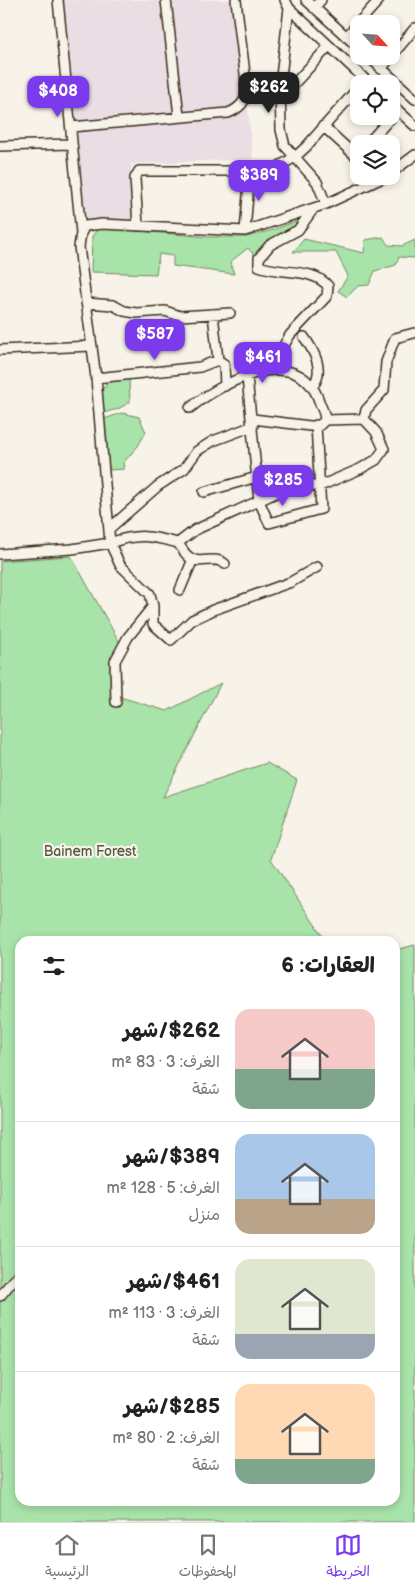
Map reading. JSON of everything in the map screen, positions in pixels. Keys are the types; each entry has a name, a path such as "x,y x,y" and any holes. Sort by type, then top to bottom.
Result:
{"street":[{"path":"58,0 81,233 79,246 96,378 110,543 120,565 150,594 153,606 153,624 171,640 192,620 292,582 317,567"},
{"path":"166,0 179,116"},
{"path":"71,127 228,113 237,108 244,102 247,90 236,0"},
{"path":"306,0 350,40"},
{"path":"314,8 321,0"},
{"path":"346,37 379,0"},
{"path":"287,4 359,75"},
{"path":"287,4 280,85 281,130 285,146 317,182 326,204"},
{"path":"381,69 415,28"},
{"path":"281,98 329,46"},
{"path":"377,65 414,95"},
{"path":"138,226 135,178 139,170 250,170 276,168 295,157 306,147 350,97"},
{"path":"400,112 415,126"},
{"path":"323,126 350,149"},
{"path":"0,146 72,144"},
{"path":"400,167 415,156"},
{"path":"245,231 250,170"},
{"path":"81,233 85,226 102,224 245,231 326,204 365,185"},
{"path":"270,369 290,335 327,296 328,286 322,279 312,275 269,270 259,266 259,258 270,245 298,230 314,208"},
{"path":"86,303 112,305 124,311 136,313 165,311 180,316 230,313"},
{"path":"213,314 218,360"},
{"path":"364,419 366,410 384,390 386,362 395,338 414,333"},
{"path":"304,337 314,351 318,368 318,380 313,386"},
{"path":"0,350 92,346"},
{"path":"96,378 191,368 218,360"},
{"path":"218,360 224,364 225,386"},
{"path":"190,408 208,394 270,369 291,371 299,374 313,386 325,415 325,420"},
{"path":"248,377 259,501 269,523 321,509 316,425"},
{"path":"110,528 158,486 184,469 197,450 253,423 316,425 325,420 364,419 376,432 384,449 376,460 360,469 320,486 291,486 195,530 178,543"},
{"path":"204,492 257,477"},
{"path":"0,554 72,549 110,543 128,536 144,535 178,543 188,558 197,562 216,560 222,561 225,564"},
{"path":"180,590 192,560"},
{"path":"116,702 115,661 128,637 153,606"},
{"path":"0,1296 15,1278"}],"shaded area":[{"path":"62,0 237,0 253,159 131,164 135,219 83,223"}],"green space":[{"path":"302,219 271,240 257,255 254,255 248,248 230,262 234,274 173,266 173,256 159,254 156,274 91,272 92,236 97,230 105,228 208,237 246,237 276,229"},
{"path":"383,237 388,245 402,246 415,240 415,258 399,257 396,265 375,271 369,285 358,286 347,297 338,291 348,276 336,252 293,252 304,239 364,253 365,240"},
{"path":"129,379 130,402 118,409 103,413 100,388 106,387 106,382"},
{"path":"122,413 139,417 146,432 138,446 123,463 124,469 109,470 104,419"},
{"name":"Bainem Forest","path":"71,556 120,643 120,697 167,711 221,683 163,797 267,763 297,780 271,859 323,936 15,936 15,1506 400,1506 400,949 415,945 415,1522 0,1522 0,561"}]}
